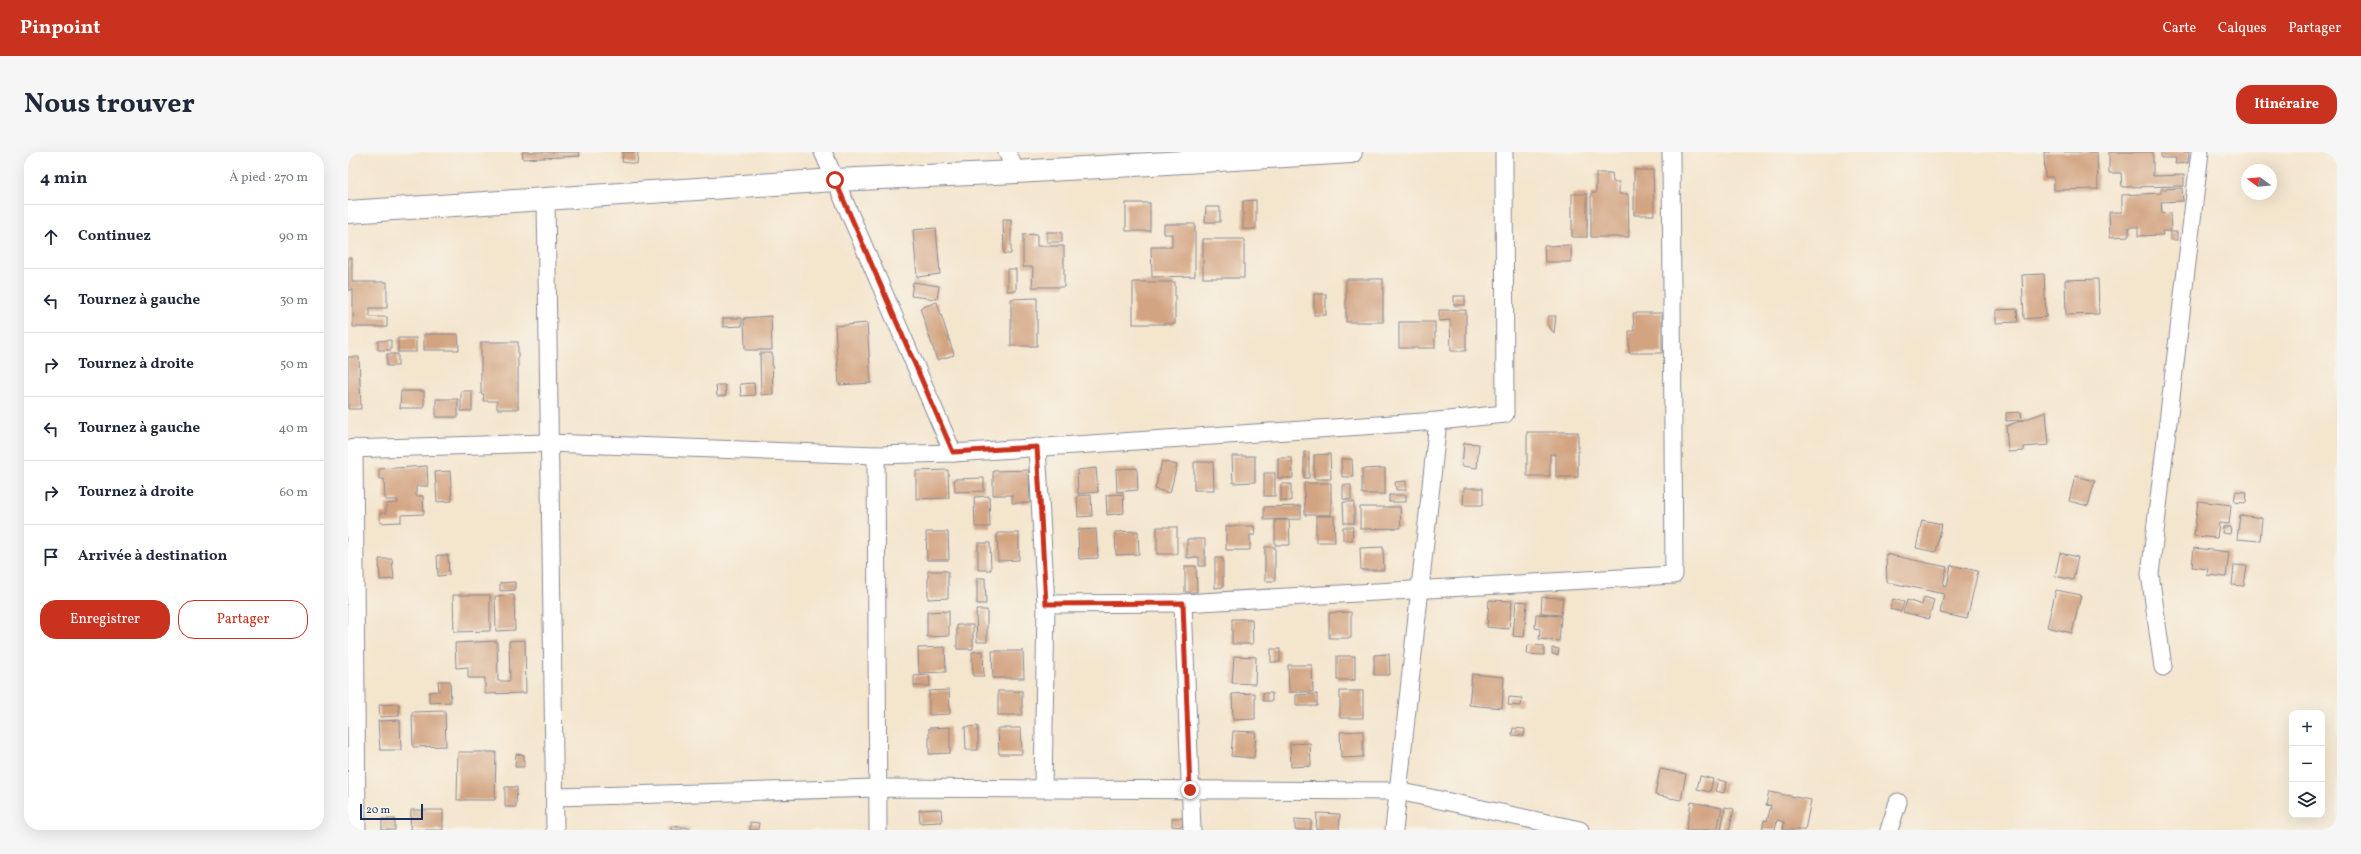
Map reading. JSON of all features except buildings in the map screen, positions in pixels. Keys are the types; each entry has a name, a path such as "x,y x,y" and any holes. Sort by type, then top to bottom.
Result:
{"street":[{"path":"823,152 953,452"},
{"path":"1007,152 1016,172"},
{"path":"348,212 835,180 1016,172 1155,158 1351,152"},
{"path":"357,830 351,448 548,443 876,455 1037,447 1438,421 1505,414 1504,152"},
{"path":"1046,604 1183,603 1674,575 1671,152"},
{"path":"2163,667 2150,574 2200,152"},
{"path":"546,200 548,443 555,830"},
{"path":"1394,830 1438,421"},
{"path":"1037,447 1046,604 1043,789"},
{"path":"876,455 878,830"},
{"path":"1183,603 1192,830"},
{"path":"555,797 878,788 1398,791 1580,830"},
{"path":"1889,830 1898,802"}],"route":[{"path":"835,180 953,452 1037,447 1046,604 1183,603 1190,790"}]}
